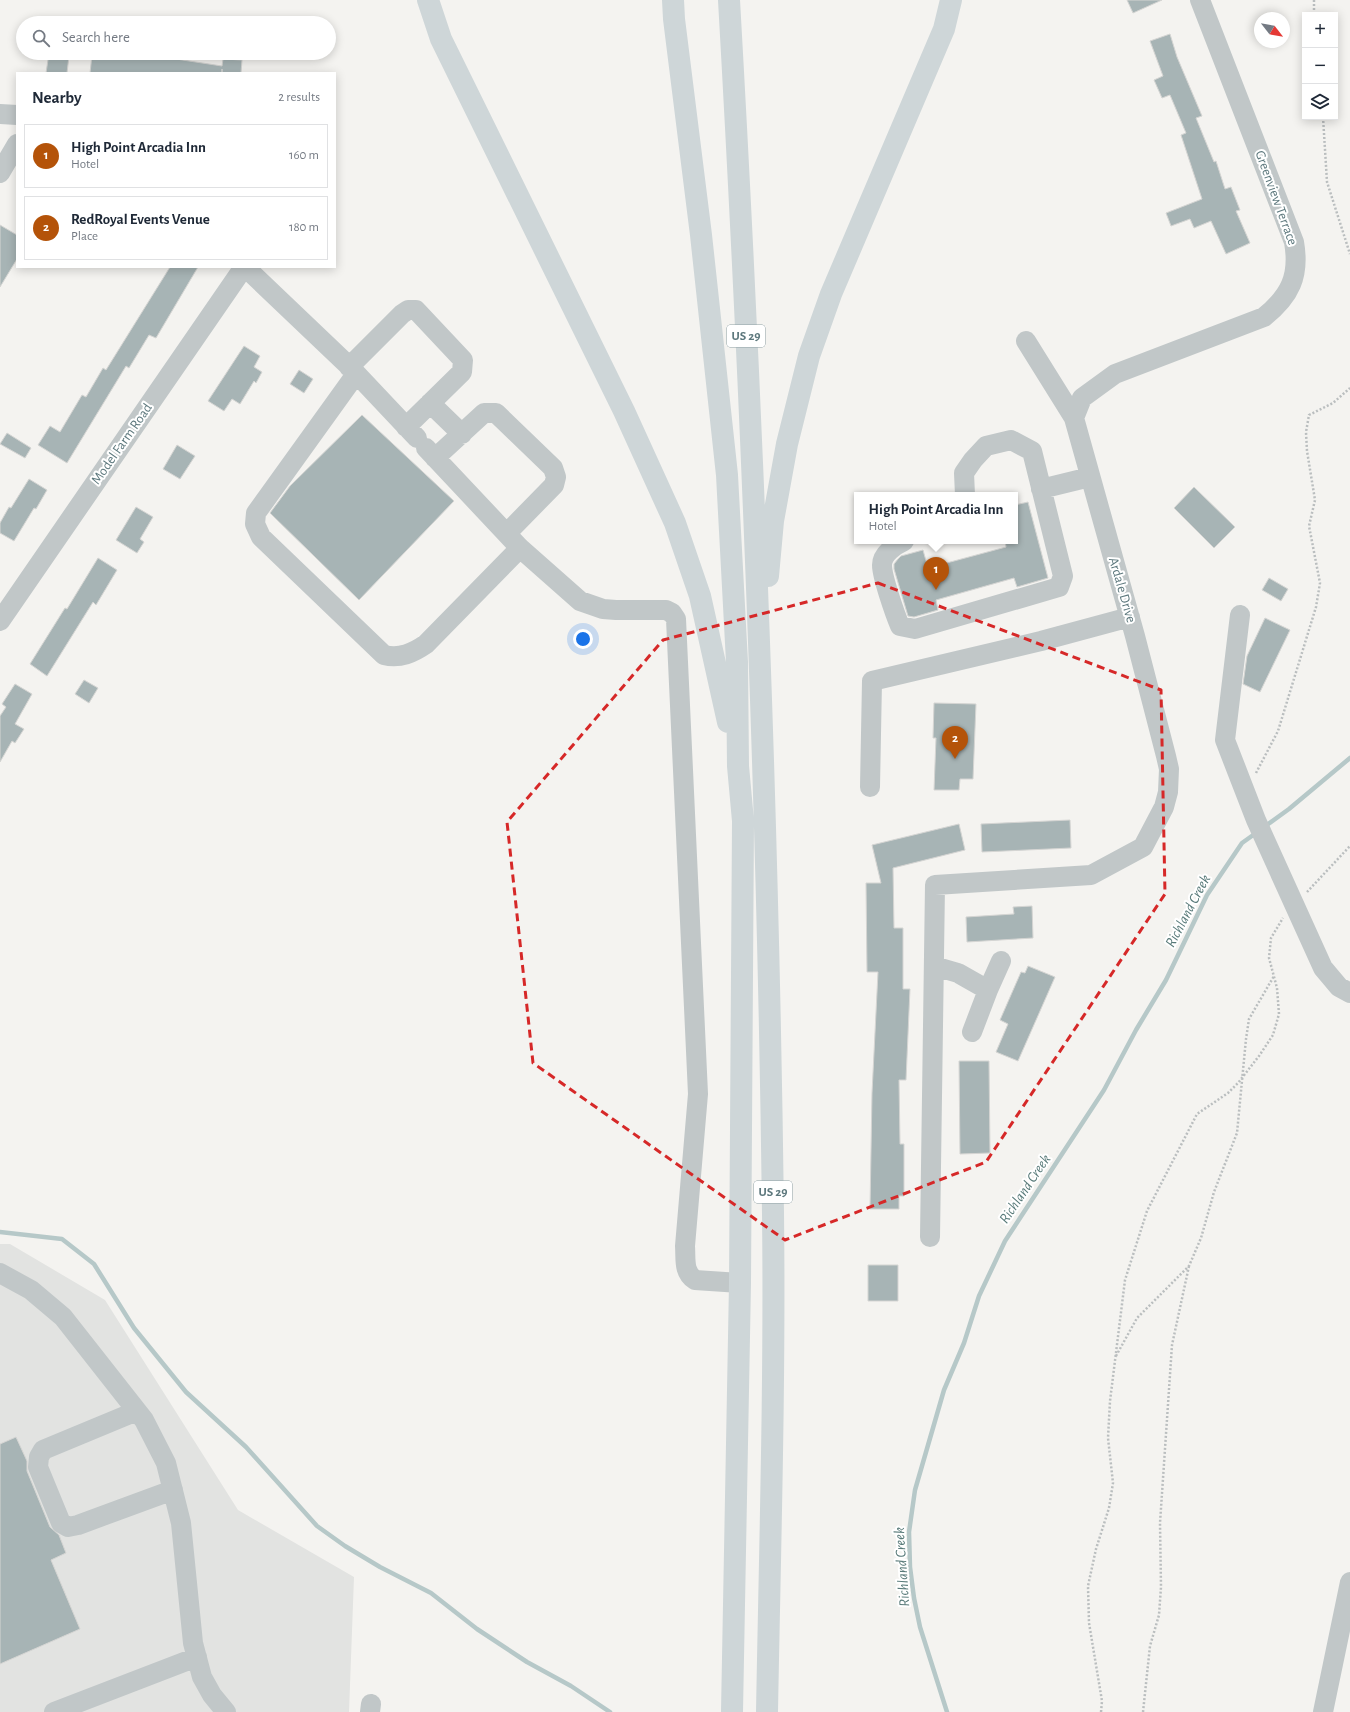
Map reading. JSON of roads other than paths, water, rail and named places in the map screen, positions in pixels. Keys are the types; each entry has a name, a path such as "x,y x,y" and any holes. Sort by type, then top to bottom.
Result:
{"highway":[{"path":"428,0 441,39 624,411 675,523 700,596 738,766"},
{"name":"US 29","path":"673,0 701,235 727,475 737,662 738,766 743,828 740,1283 732,1712"},
{"name":"US 29","path":"729,0 741,213 760,672 773,1214 773,1410 768,1712"},
{"path":"760,672 769,625 768,570 773,521 787,444 809,356 830,294 944,29 951,0"}],"street":[{"name":"Greenview Terrace","path":"1074,418 1082,398 1115,374 1264,317 1278,306 1288,293 1294,277 1296,258 1294,242 1200,0"},
{"path":"0,114 16,115"},
{"path":"0,173 16,146"},
{"name":"Model Farm Road","path":"0,621 243,268"},
{"path":"245,268 353,370 520,548 580,601 609,609 666,610 672,613 676,619 698,1094 685,1246 686,1268 690,1277 695,1280 740,1283"},
{"path":"421,443 430,403 462,372 464,364 463,360 416,310 408,310 402,314 353,370 256,514 255,524 261,537 384,655 390,656 407,654 426,644 520,548"},
{"name":"Ardale Drive","path":"934,966 935,885 1091,875 1143,846 1164,808 1168,792 1169,770 1130,617 1074,418 1026,341"},
{"path":"430,403 462,434"},
{"path":"421,443 462,434 484,413 496,413 555,471 554,485 507,533"},
{"path":"899,544 887,552 882,565 900,626 915,629 1059,587 1064,576 1032,451 1011,440 986,446 973,460 964,474 965,492"},
{"path":"1041,489 1090,477"},
{"path":"1240,615 1225,740 1256,820 1323,968 1340,987 1350,993"},
{"path":"870,787 872,681 1041,642 1130,617"},
{"path":"972,1032 1001,961"},
{"path":"930,1237 934,966 958,973 988,990"},
{"path":"0,1273 31,1290 63,1317 144,1420 166,1463 181,1523 193,1643 202,1676 212,1694 226,1712"},
{"path":"137,1411 43,1450 39,1457 38,1467 61,1523 68,1527 78,1525 172,1490"},
{"path":"1323,1712 1350,1582"},
{"path":"54,1712 197,1656"}],"waterway":[{"name":"Richland Creek","path":"1264,827 1289,809 1350,758"},
{"name":"Richland Creek","path":"947,1712 920,1627 910,1567 909,1532 915,1490 944,1390 964,1343 979,1296 1005,1241 1104,1090 1136,1030 1166,980 1207,895 1242,843 1256,833"},
{"path":"0,1232 62,1239 94,1264 134,1328 186,1392 246,1447 317,1526 345,1546 380,1567 431,1593 477,1629 527,1662 571,1686 610,1712"}],"place":[{"name":"High Point Arcadia Inn","path":"936,590"},
{"name":"RedRoyal Events Venue","path":"955,759"}]}
